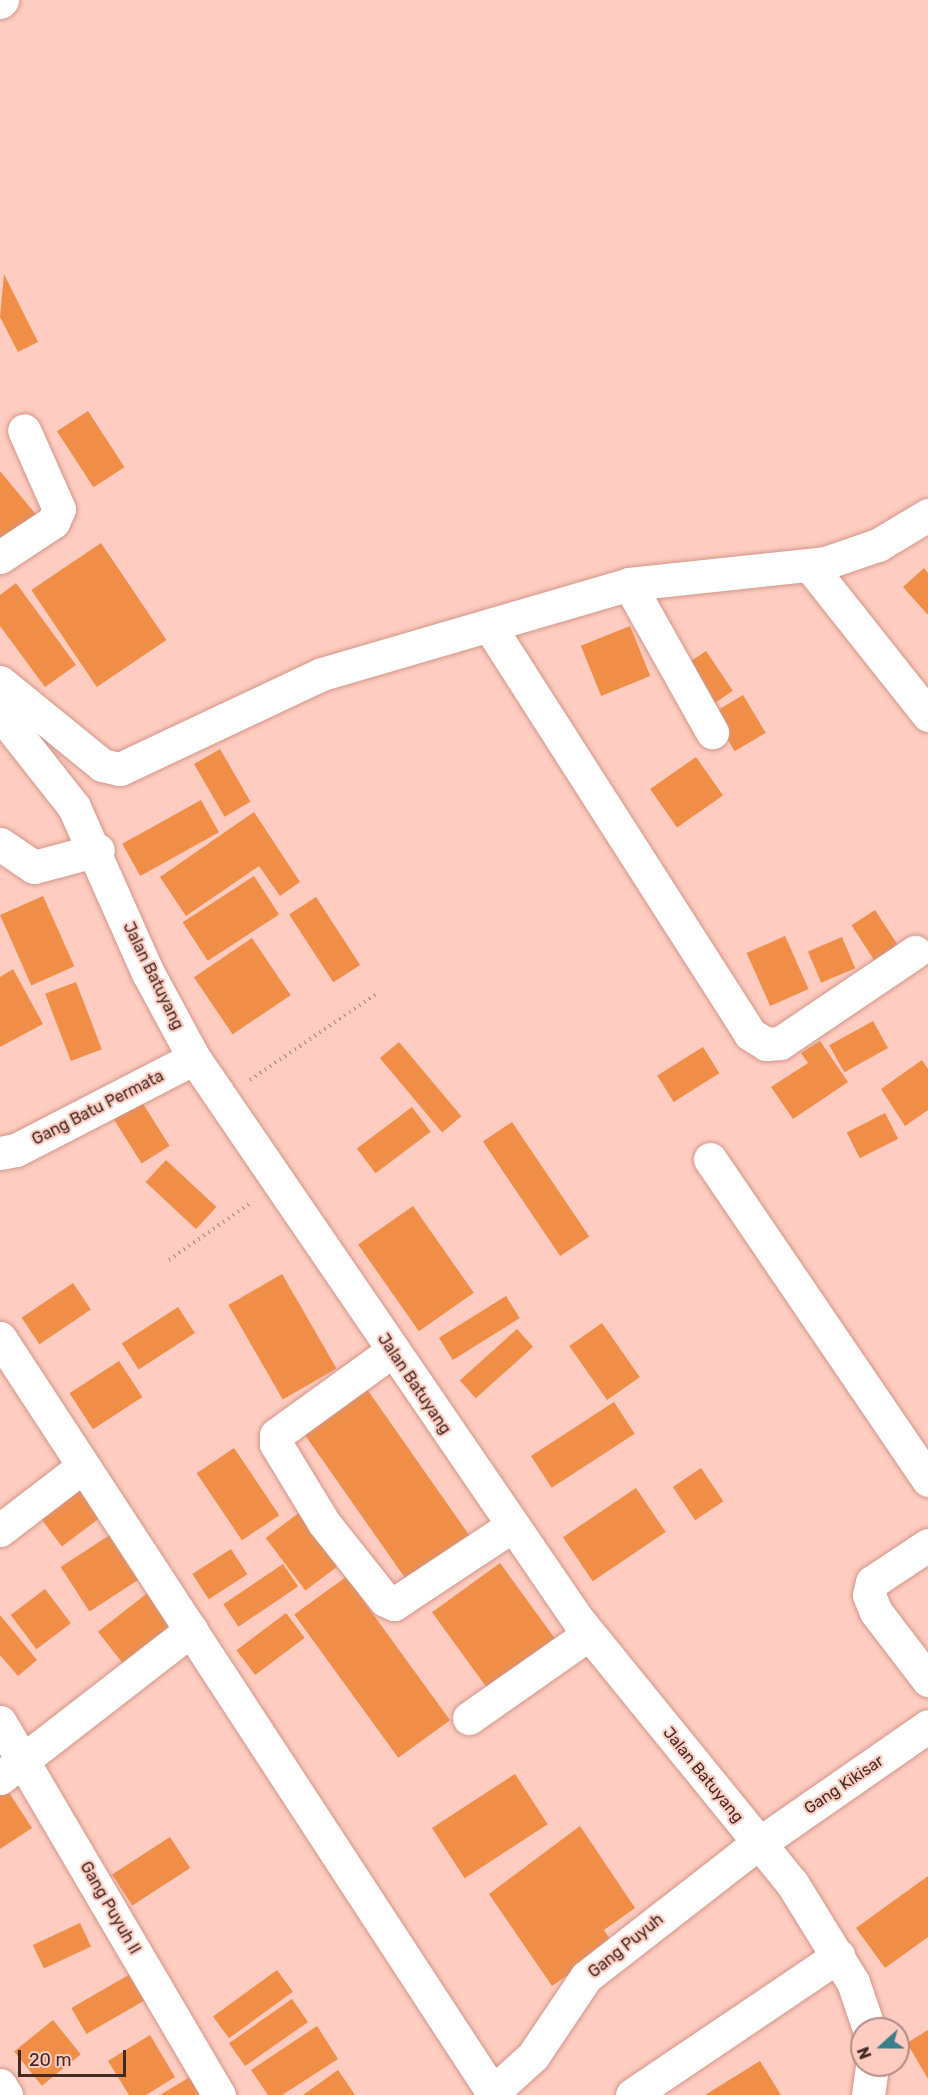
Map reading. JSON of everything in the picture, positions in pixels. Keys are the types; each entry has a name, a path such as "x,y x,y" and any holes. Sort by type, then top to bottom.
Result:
{"street":[{"path":"0,557 53,522 59,508 24,430"},
{"path":"0,682 102,765 120,769 322,674 490,627 629,584 810,566 878,545 928,515"},
{"path":"810,566 928,715"},
{"path":"629,584 712,732"},
{"path":"490,627 750,1034 766,1044 780,1043 915,952"},
{"name":"Jalan Batuyang","path":"0,714 51,773 98,850 148,973 194,1058 392,1352 589,1634 759,1844 838,1956 864,2017"},
{"path":"0,844 34,867 98,850"},
{"name":"Gang Batu Permata","path":"0,1153 16,1150 194,1058"},
{"path":"710,1159 928,1479"},
{"path":"0,1338 491,2094"},
{"path":"392,1352 276,1435 276,1444 324,1523 385,1600 394,1604 512,1526"},
{"path":"0,1530 82,1467"},
{"path":"928,1545 872,1582 869,1595 876,1612 928,1680"},
{"path":"12,1770 191,1630"},
{"path":"469,1718 589,1634"},
{"name":"Gang Puyuh II","path":"0,1722 12,1770 219,2095"},
{"name":"Gang Kikisar","path":"759,1844 928,1726"},
{"name":"Gang Puyuh","path":"491,2094 533,2056 586,1977 759,1844"},
{"path":"632,2095 838,1956"},
{"path":"868,2095 870,2077"},
{"path":"0,2085 6,2095"}],"path":[{"path":"223,1099 376,994"},
{"path":"169,1260 279,1182"}],"building":[{"path":"4,274 38,342 18,352 0,317"},
{"path":"88,411 124,467 93,487 57,431"},
{"path":"0,471 38,517 0,548"},
{"path":"101,543 166,640 97,687 31,590"},
{"path":"924,568 928,573 928,615 903,587"},
{"path":"16,583 76,665 45,687 0,626 0,595"},
{"path":"630,626 650,676 601,696 581,646"},
{"path":"706,651 733,691 710,706 684,666"},
{"path":"743,695 766,733 735,751 712,714"},
{"path":"220,749 250,802 225,817 194,764"},
{"path":"696,757 723,796 677,828 650,789"},
{"path":"201,800 219,832 140,876 122,844"},
{"path":"254,812 300,882 280,896 259,866 186,916 160,877"},
{"path":"254,876 279,915 208,961 183,922"},
{"path":"43,896 74,966 31,985 0,915"},
{"path":"316,897 360,965 333,982 289,914"},
{"path":"875,910 898,946 875,961 852,925"},
{"path":"785,936 809,989 770,1006 747,953"},
{"path":"842,937 855,968 821,983 808,951"},
{"path":"252,938 291,995 233,1034 194,977"},
{"path":"13,969 43,1024 0,1047 0,977"},
{"path":"76,982 102,1049 71,1061 45,994"},
{"path":"873,1021 888,1048 844,1072 829,1045"},
{"path":"820,1041 848,1082 793,1119 771,1087 808,1063 801,1053"},
{"path":"399,1042 461,1116 442,1132 380,1058"},
{"path":"703,1047 719,1073 674,1102 657,1076"},
{"path":"922,1060 928,1069 928,1110 905,1126 881,1089"},
{"path":"142,1102 170,1146 142,1164 114,1119"},
{"path":"412,1107 431,1132 376,1173 357,1149"},
{"path":"885,1113 898,1139 860,1158 847,1133"},
{"path":"512,1122 589,1236 560,1256 483,1142"},
{"path":"166,1160 216,1207 196,1229 146,1182"},
{"path":"413,1206 474,1293 419,1331 358,1244"},
{"path":"282,1274 336,1368 283,1399 228,1305"},
{"path":"73,1283 91,1310 39,1344 22,1318"},
{"path":"506,1296 520,1318 453,1360 439,1338"},
{"path":"178,1307 195,1333 139,1369 122,1343"},
{"path":"602,1323 640,1377 607,1400 569,1346"},
{"path":"517,1329 533,1347 476,1398 460,1381"},
{"path":"119,1361 142,1397 93,1429 70,1393"},
{"path":"364,1385 474,1542 411,1586 301,1429"},
{"path":"614,1402 635,1434 552,1488 531,1456"},
{"path":"234,1448 279,1515 242,1540 197,1473"},
{"path":"701,1468 723,1501 695,1520 673,1487"},
{"path":"77,1485 101,1517 62,1546 38,1514"},
{"path":"636,1488 666,1532 593,1581 563,1537"},
{"path":"304,1509 344,1562 305,1591 266,1538"},
{"path":"116,1531 145,1575 90,1611 61,1567"},
{"path":"231,1549 247,1574 209,1599 192,1574"},
{"path":"500,1563 555,1638 487,1688 432,1612"},
{"path":"283,1564 298,1586 238,1627 223,1604"},
{"path":"346,1577 450,1720 398,1758 294,1615"},
{"path":"45,1589 71,1623 37,1649 11,1615"},
{"path":"150,1591 176,1625 124,1666 98,1632"},
{"path":"286,1613 305,1638 255,1675 236,1650"},
{"path":"0,1615 37,1660 18,1676 0,1655"},
{"path":"515,1774 548,1824 465,1878 432,1828"},
{"path":"4,1785 32,1828 0,1849 0,1788"},
{"path":"580,1826 635,1908 604,1930 613,1944 552,1986 489,1894"},
{"path":"170,1837 190,1868 132,1906 112,1875"},
{"path":"928,1876 928,1937 885,1968 856,1928"},
{"path":"80,1923 91,1947 44,1969 33,1945"},
{"path":"277,1970 293,1992 229,2038 213,2016"},
{"path":"132,1973 147,1999 86,2034 71,2008"},
{"path":"292,1999 308,2022 245,2066 229,2043"},
{"path":"53,2020 81,2054 42,2086 14,2051"},
{"path":"317,2026 338,2059 282,2095 268,2095 251,2070"},
{"path":"928,2030 928,2079 910,2048 910,2041"},
{"path":"150,2035 175,2077 146,2095 129,2095 108,2061"},
{"path":"760,2061 781,2095 705,2095"},
{"path":"338,2070 355,2095 303,2095"},
{"path":"190,2077 201,2095 160,2095"}]}
